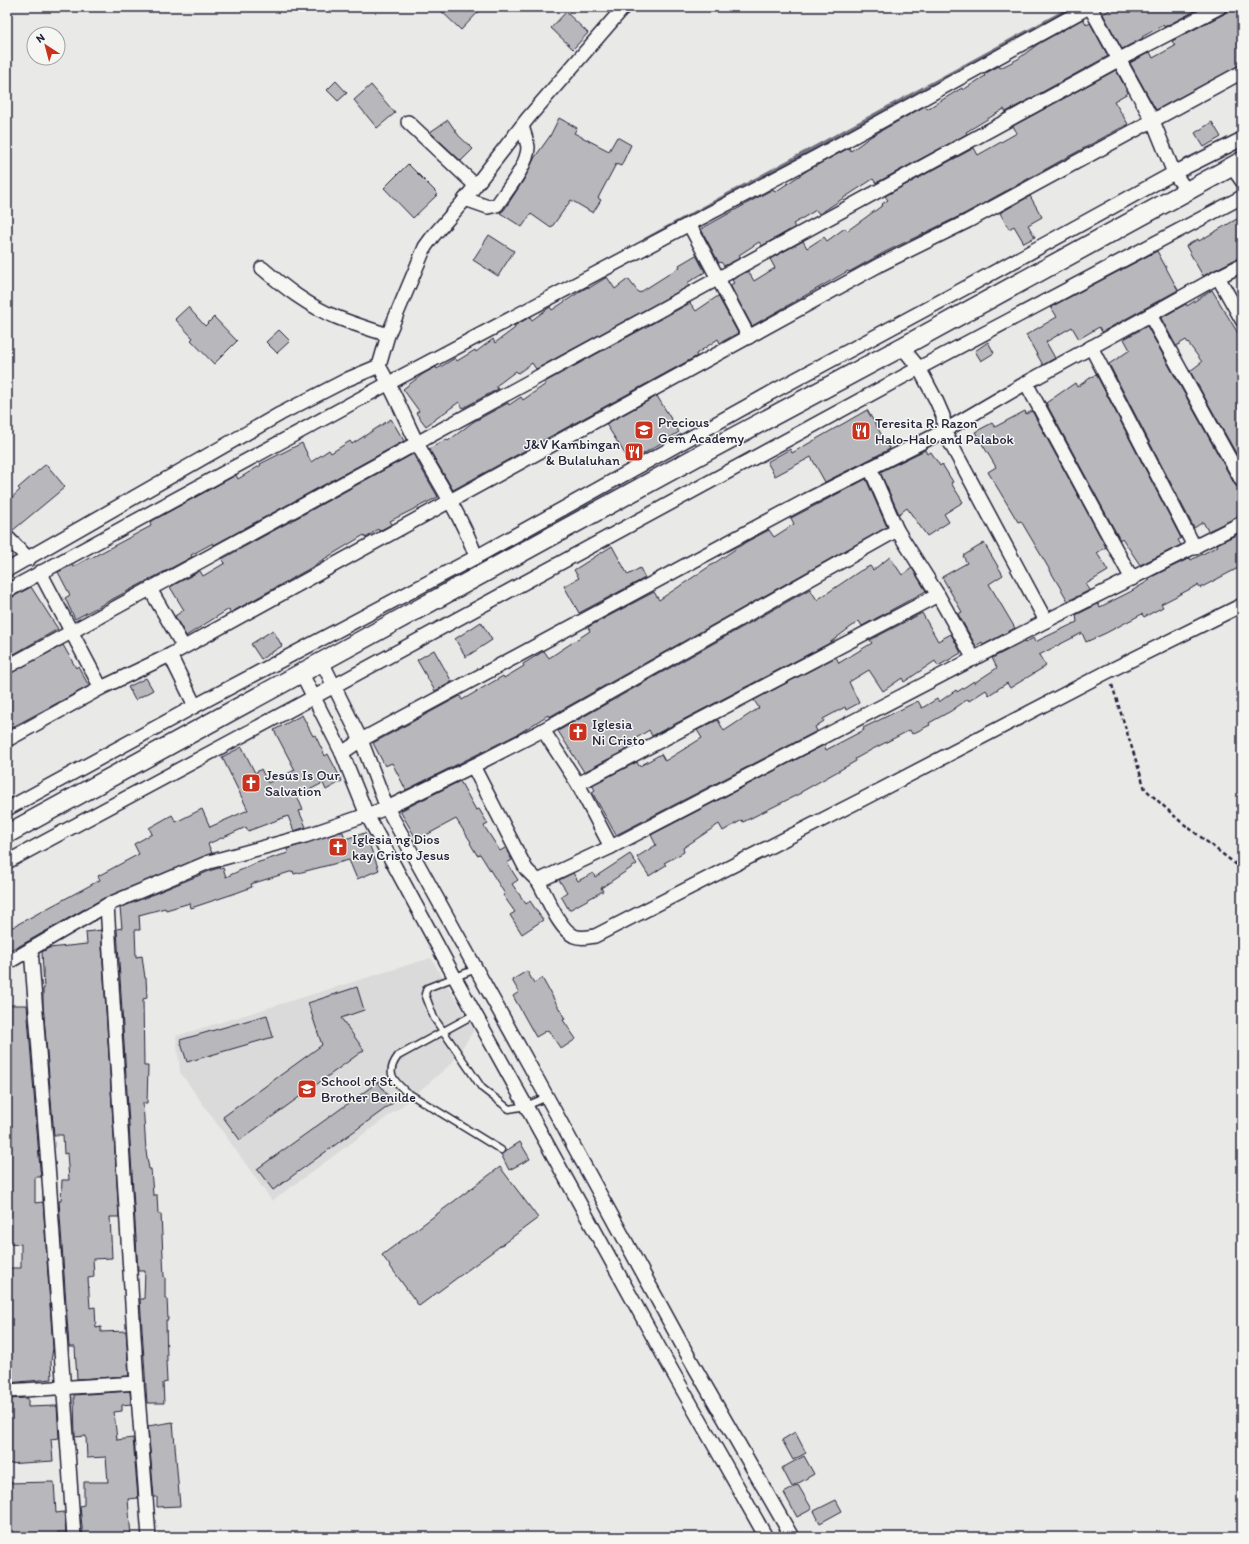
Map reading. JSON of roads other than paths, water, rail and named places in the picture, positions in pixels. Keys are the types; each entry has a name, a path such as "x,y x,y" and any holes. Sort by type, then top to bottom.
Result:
{"street":[{"path":"476,557 469,535 417,443 380,366 388,335 425,247 476,186 522,126 624,7"},
{"path":"7,591 389,383 818,156 1089,7 1153,121 1174,173 1187,191"},
{"path":"7,668 1118,60 1220,7"},
{"path":"7,740 101,688 170,654 881,264 968,221 1242,72"},
{"path":"408,122 476,186"},
{"path":"465,199 488,207 497,204 516,177 527,155 528,147 522,126"},
{"path":"7,809 195,706 476,557 776,390 1174,173 1242,139"},
{"path":"7,834 301,672 322,662 705,452 902,347 1237,164 1242,182"},
{"path":"7,862 314,697 918,368 1242,196"},
{"path":"689,224 749,337"},
{"path":"342,753 361,740 807,500 944,431 1026,383 1218,276 1242,265"},
{"path":"262,268 282,285 307,302 335,317 388,335"},
{"path":"1218,276 1242,320"},
{"path":"1150,315 1242,481"},
{"path":"902,347 918,368 943,416 944,431 1046,621"},
{"path":"1091,347 1195,548"},
{"path":"7,570 29,559 280,414 348,380 380,366"},
{"path":"1026,383 1132,579"},
{"path":"870,468 897,530 938,595 974,660"},
{"path":"538,881 611,847 974,660 1046,621 1195,548 1242,523"},
{"path":"7,963 107,905 209,862 305,836 387,808 543,730 897,530"},
{"path":"7,536 29,559"},
{"path":"40,572 101,688"},
{"path":"150,589 183,646"},
{"path":"578,784 938,595"},
{"path":"473,766 526,869 538,881 558,918 575,937 584,938 595,936 1107,672 1242,605"},
{"path":"170,654 195,706"},
{"path":"322,662 361,740 387,808 686,1352 792,1537"},
{"path":"301,672 342,753 367,815 474,1014 766,1537"},
{"path":"543,730 578,784 611,847"},
{"path":"107,905 137,1383 149,1537"},
{"path":"31,949 74,1537"},
{"path":"667,1362 686,1352"},
{"path":"7,1391 137,1383"}],"lane":[{"path":"476,969 454,976 427,988 425,994 434,1018 482,1088 509,1109 526,1106 547,1097"},
{"path":"474,1014 398,1056 391,1064 391,1072 396,1083 405,1091 501,1150"}],"waterway":[{"path":"646,240 1074,7"}],"place":[{"name":"Precious Gem Academy","path":"644,430"},
{"name":"Teresita R. Razon Halo-Halo and Palabok","path":"861,431"},
{"name":"J&V Kambingan & Bulaluhan","path":"634,452"},
{"name":"Iglesia Ni Cristo","path":"578,732"},
{"name":"Jesus Is Our Salvation","path":"251,783"},
{"name":"Iglesia ng Dios kay Cristo Jesus","path":"338,847"},
{"name":"School of St. Brother Benilde","path":"307,1089"}]}
